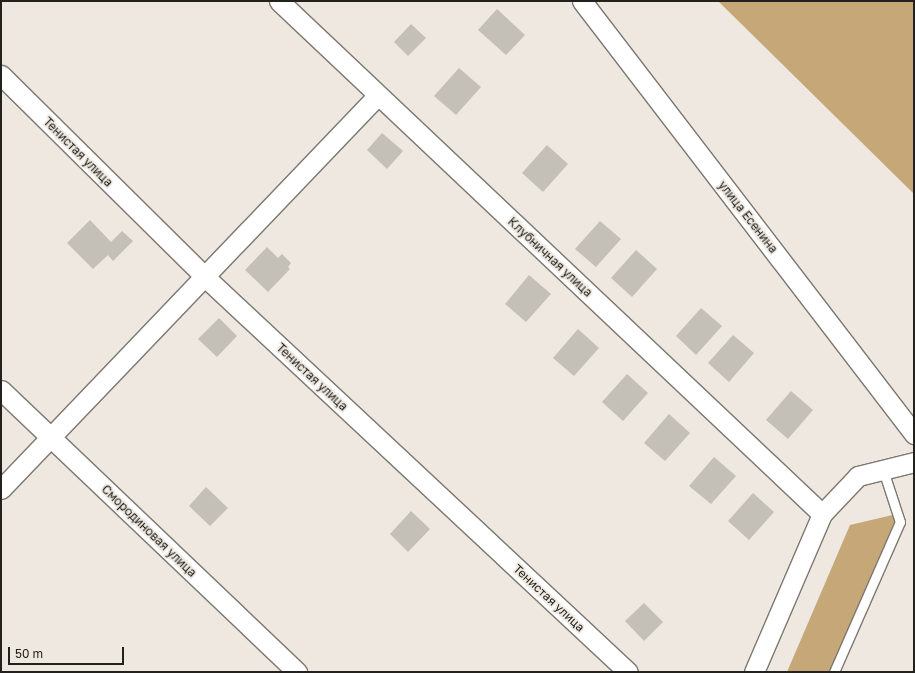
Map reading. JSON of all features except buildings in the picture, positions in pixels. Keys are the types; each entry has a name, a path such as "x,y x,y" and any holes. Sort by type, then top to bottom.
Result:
{"street":[{"name":"улица Есенина","path":"582,1 914,434"},
{"name":"Клубничная улица","path":"283,3 378,95 822,514"},
{"name":"Тенистая улица","path":"1,75 204,276 628,672"},
{"path":"1,489 52,438 204,276 378,95"},
{"name":"Смородиновая улица","path":"1,390 296,672"},
{"path":"754,672 822,514 858,476 914,462"}],"lane":[{"path":"834,672 900,522 883,470"}],"shaded area":[{"path":"718,1 914,1 914,194"},
{"path":"901,513 832,672 787,672 850,525"}]}
